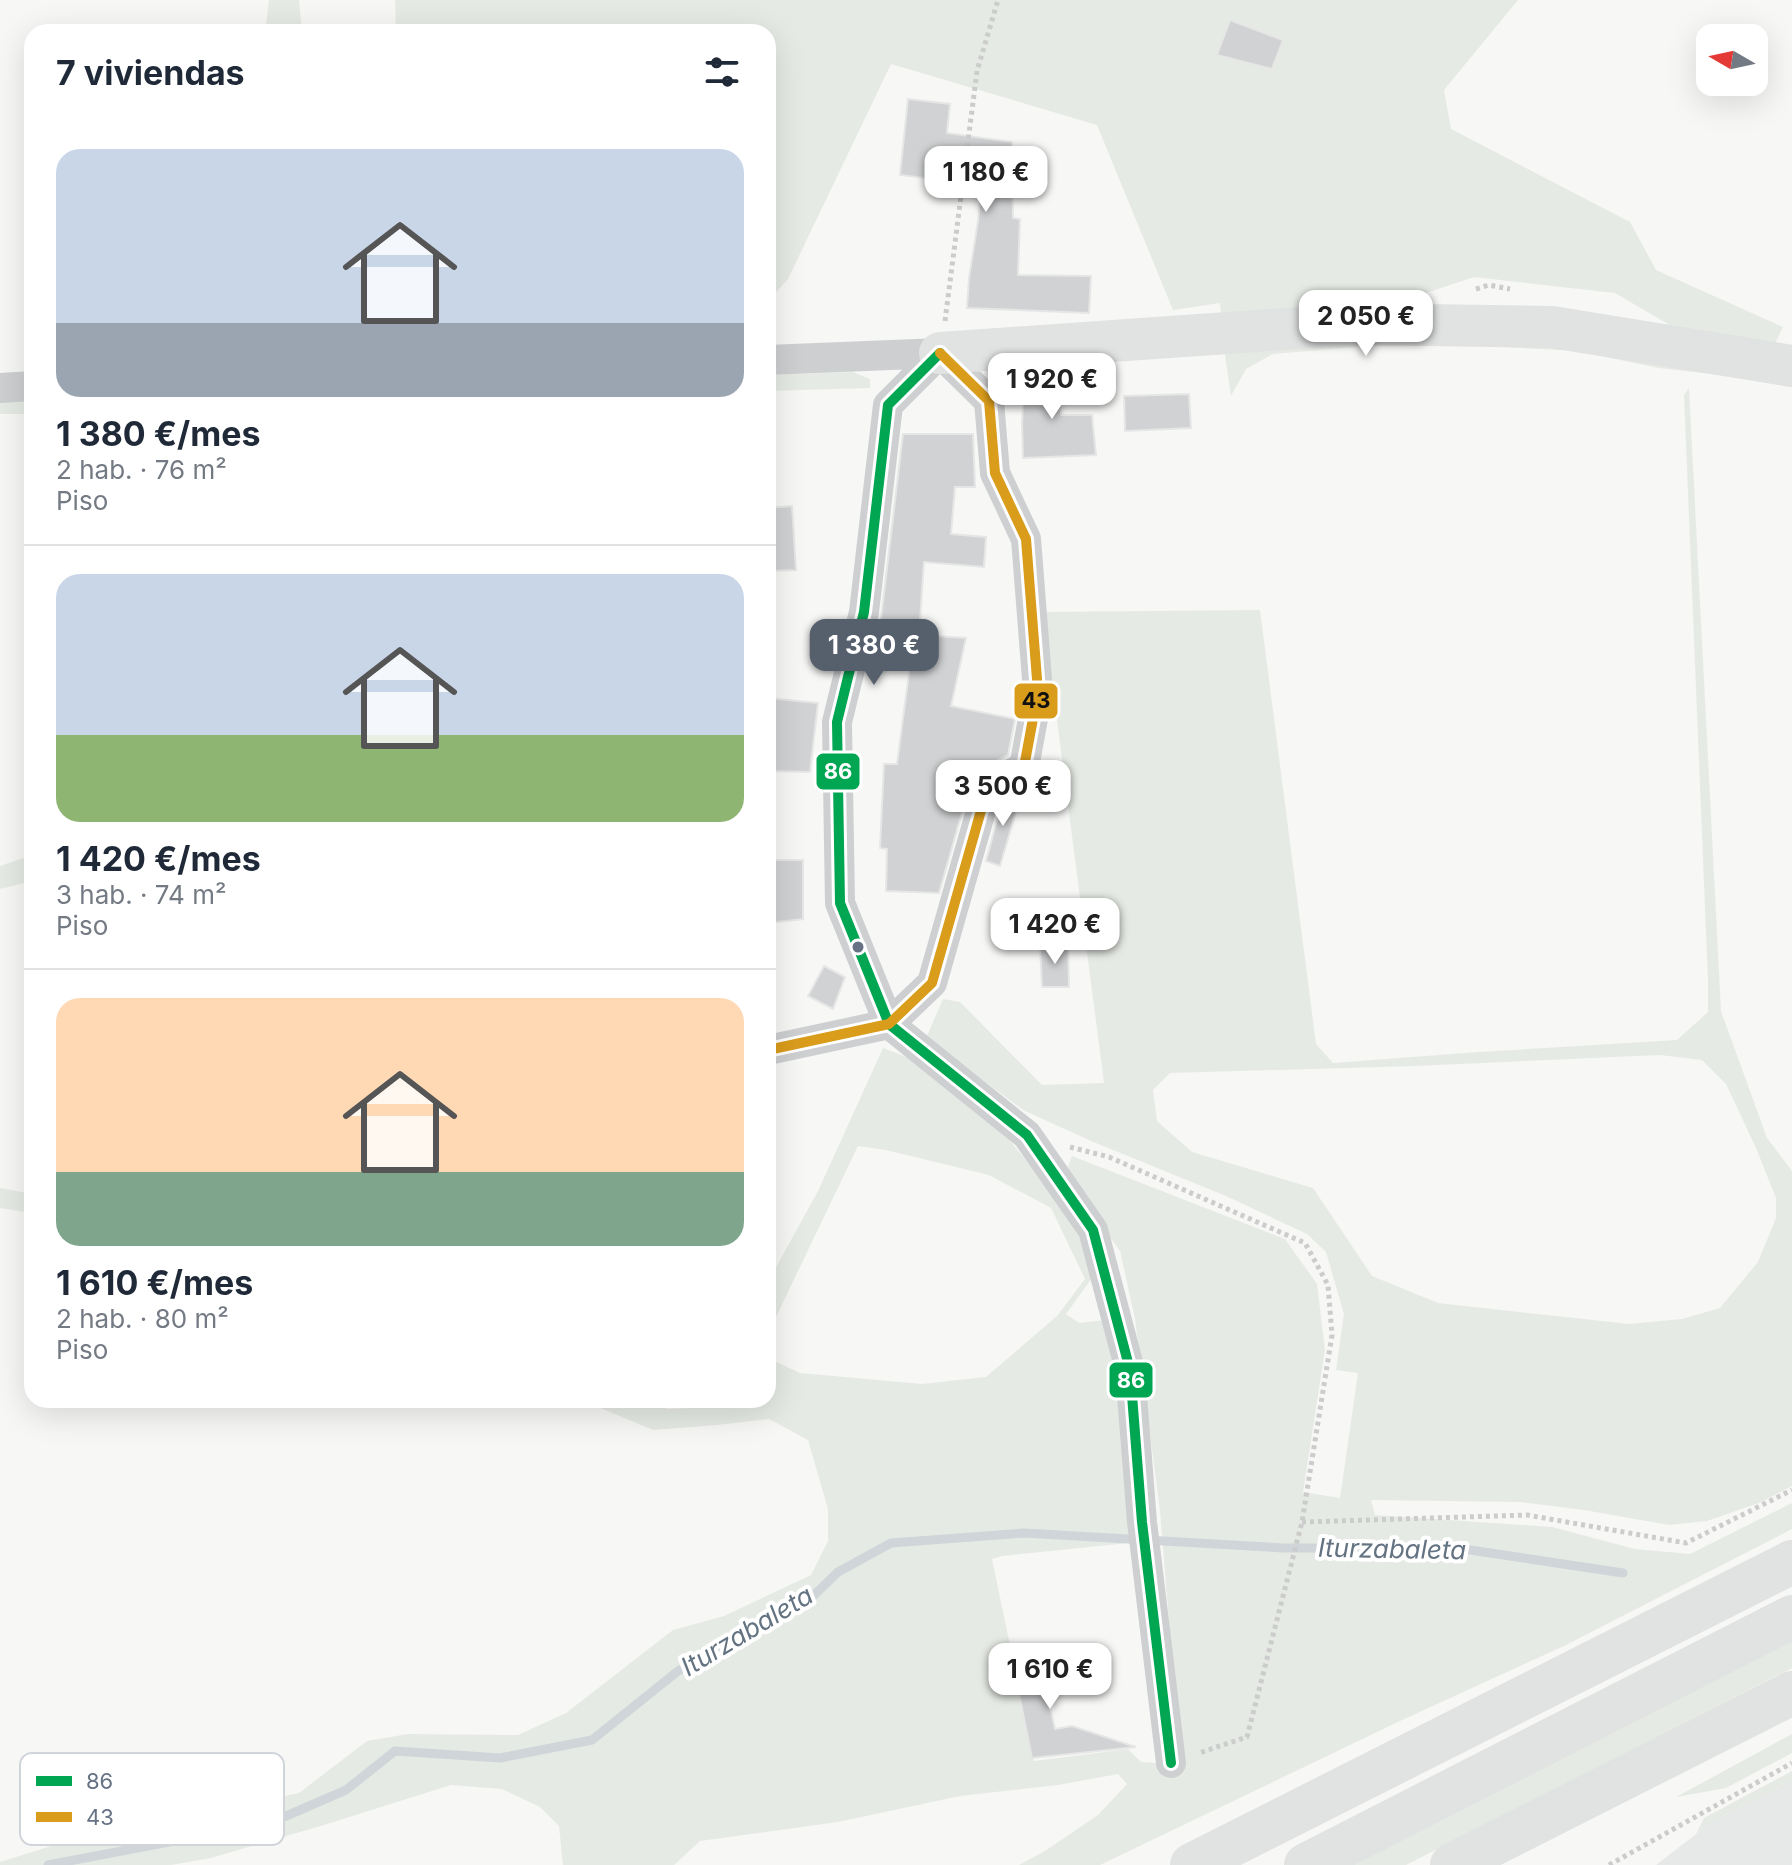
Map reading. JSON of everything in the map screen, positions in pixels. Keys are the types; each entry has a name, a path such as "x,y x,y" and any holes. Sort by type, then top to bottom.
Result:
{"highway":[{"path":"1192,1865 1792,1562"},
{"path":"1306,1865 1792,1617"},
{"path":"1452,1865 1792,1693"}],"street":[{"path":"776,360 940,353 1357,324 1552,327 1792,366"},
{"path":"776,1048 889,1024 932,983 988,786 1024,767 1038,692 1026,539 995,473 989,401 940,353"},
{"path":"940,353 888,405 864,612 837,722 840,903 889,1024 1027,1135 1093,1230 1130,1370 1142,1522 1171,1763"},
{"path":"0,388 24,386"}],"path":[{"path":"940,353 977,71 998,0"},
{"path":"1027,1135 1109,1157 1305,1243 1328,1285 1332,1335 1302,1522 1247,1737 1171,1763"},
{"path":"1302,1522 1527,1515 1686,1543 1792,1490"},
{"path":"1609,1865 1792,1763"}],"shaded area":[{"path":"269,0 299,0 301,24 266,24"},
{"path":"395,0 1518,0 1444,90 1451,129 1630,222 1656,270 1783,327 1771,352 1685,334 1615,293 1474,277 1363,314 1222,323 1220,303 1173,310 1097,125 891,64 788,279 776,292 776,24 396,24"},
{"path":"1456,332 1782,382 1659,368 1577,351 1464,345 1367,346 1273,354 1246,369 1231,396 1224,348"},
{"path":"853,372 870,379 870,388 776,391 776,375"},
{"path":"1689,388 1721,1011 1767,1138 1792,1171 1792,1486 1759,1503 1707,1521 1669,1525 1521,1502 1371,1500 1375,1515 1552,1527 1635,1549 1690,1554 1792,1503 1792,1529 1566,1645 1100,1865 1019,1865 1098,1815 1127,1784 1118,1774 1058,1785 960,1796 838,1822 700,1841 674,1865 563,1865 559,1826 540,1807 502,1789 451,1785 284,1837 284,1796 299,1793 367,1741 408,1734 518,1735 566,1713 673,1630 724,1616 811,1575 828,1541 828,1509 808,1440 769,1419 653,1430 601,1408 776,1408 776,1362 800,1373 922,1384 986,1377 1057,1316 1085,1279 1051,1208 989,1175 858,1146 776,1317 776,1267 818,1191 883,1048 917,1061 1009,1140 1049,1187 1094,1261 1092,1278 1066,1314 1079,1323 1107,1320 1118,1403 1129,1543 992,1559 1034,1761 1128,1749 1141,1762 1183,1765 1160,1511 1135,1319 1120,1251 1066,1173 1072,1156 1285,1239 1317,1284 1325,1350 1303,1492 1340,1498 1358,1373 1336,1370 1344,1314 1326,1252 1307,1234 1226,1196 1023,1110 926,1038 943,999 960,1002 1042,1085 1104,1083 1043,612 1260,610 1316,1044 1333,1063 1677,1040 1708,1012 1684,395","holes":["1660,1055 1702,1060 1726,1084 1756,1148 1776,1198 1776,1218 1758,1262 1720,1308 1682,1319 1629,1324 1438,1303 1372,1276 1313,1188 1192,1152 1157,1121 1153,1090 1170,1073"]},
{"path":"24,398 24,414 0,414 0,399"},
{"path":"24,858 24,883 0,889 0,866"},
{"path":"0,1188 24,1192 24,1212 0,1208"},
{"path":"1792,1638 1792,1668 1406,1865 1345,1865"},
{"path":"1792,1734 1792,1753 1726,1788 1676,1797"},
{"path":"1792,1771 1792,1780 1713,1821 1696,1834 1704,1818"},
{"path":"1792,1780 1792,1865 1656,1865 1713,1821"},
{"path":"55,1845 256,1845 171,1865 0,1865 0,1862"}],"building":[{"path":"1230,20 1283,40 1272,69 1217,55"},
{"path":"908,99 950,104 947,133 1012,142 1013,218 1020,219 1018,275 1091,276 1089,313 967,308 982,185 900,175"},
{"path":"1059,369 1061,415 1092,415 1096,455 1023,458 1025,371"},
{"path":"1189,394 1191,428 1125,431 1124,396"},
{"path":"903,434 973,434 975,487 955,487 951,534 986,537 984,567 924,562 919,635 966,638 951,706 1015,719 1008,755 979,770 971,781 939,893 886,891 887,849 880,848 884,764 897,764 911,658 877,652"},
{"path":"792,506 796,570 776,571 776,507"},
{"path":"776,699 818,703 810,772 776,771"},
{"path":"1023,788 1000,866 986,861 1003,798"},
{"path":"776,860 803,860 803,919 776,922"},
{"path":"1068,943 1069,987 1042,987 1040,946"},
{"path":"824,966 845,977 833,1009 808,996"},
{"path":"1053,1646 1059,1671 1043,1674 1055,1729 1072,1726 1136,1747 1032,1758 1011,1654"}],"waterway":[{"name":"Iturzabaleta","path":"284,1817 346,1790 395,1751 500,1758 592,1740 678,1671 806,1603 838,1572 891,1543 1024,1533 1284,1548 1457,1548 1623,1573"},
{"name":"Iturzabaleta","path":"48,1865 154,1845"}],"transit line":[{"name":"86","path":"940,353 888,405 864,612 837,722 840,903 889,1024 1027,1135 1093,1230 1130,1370 1142,1522 1171,1763"},
{"name":"43","path":"776,1048 889,1024 932,983 988,786 1024,767 1038,692 1026,539 995,473 989,401 940,353"}]}
